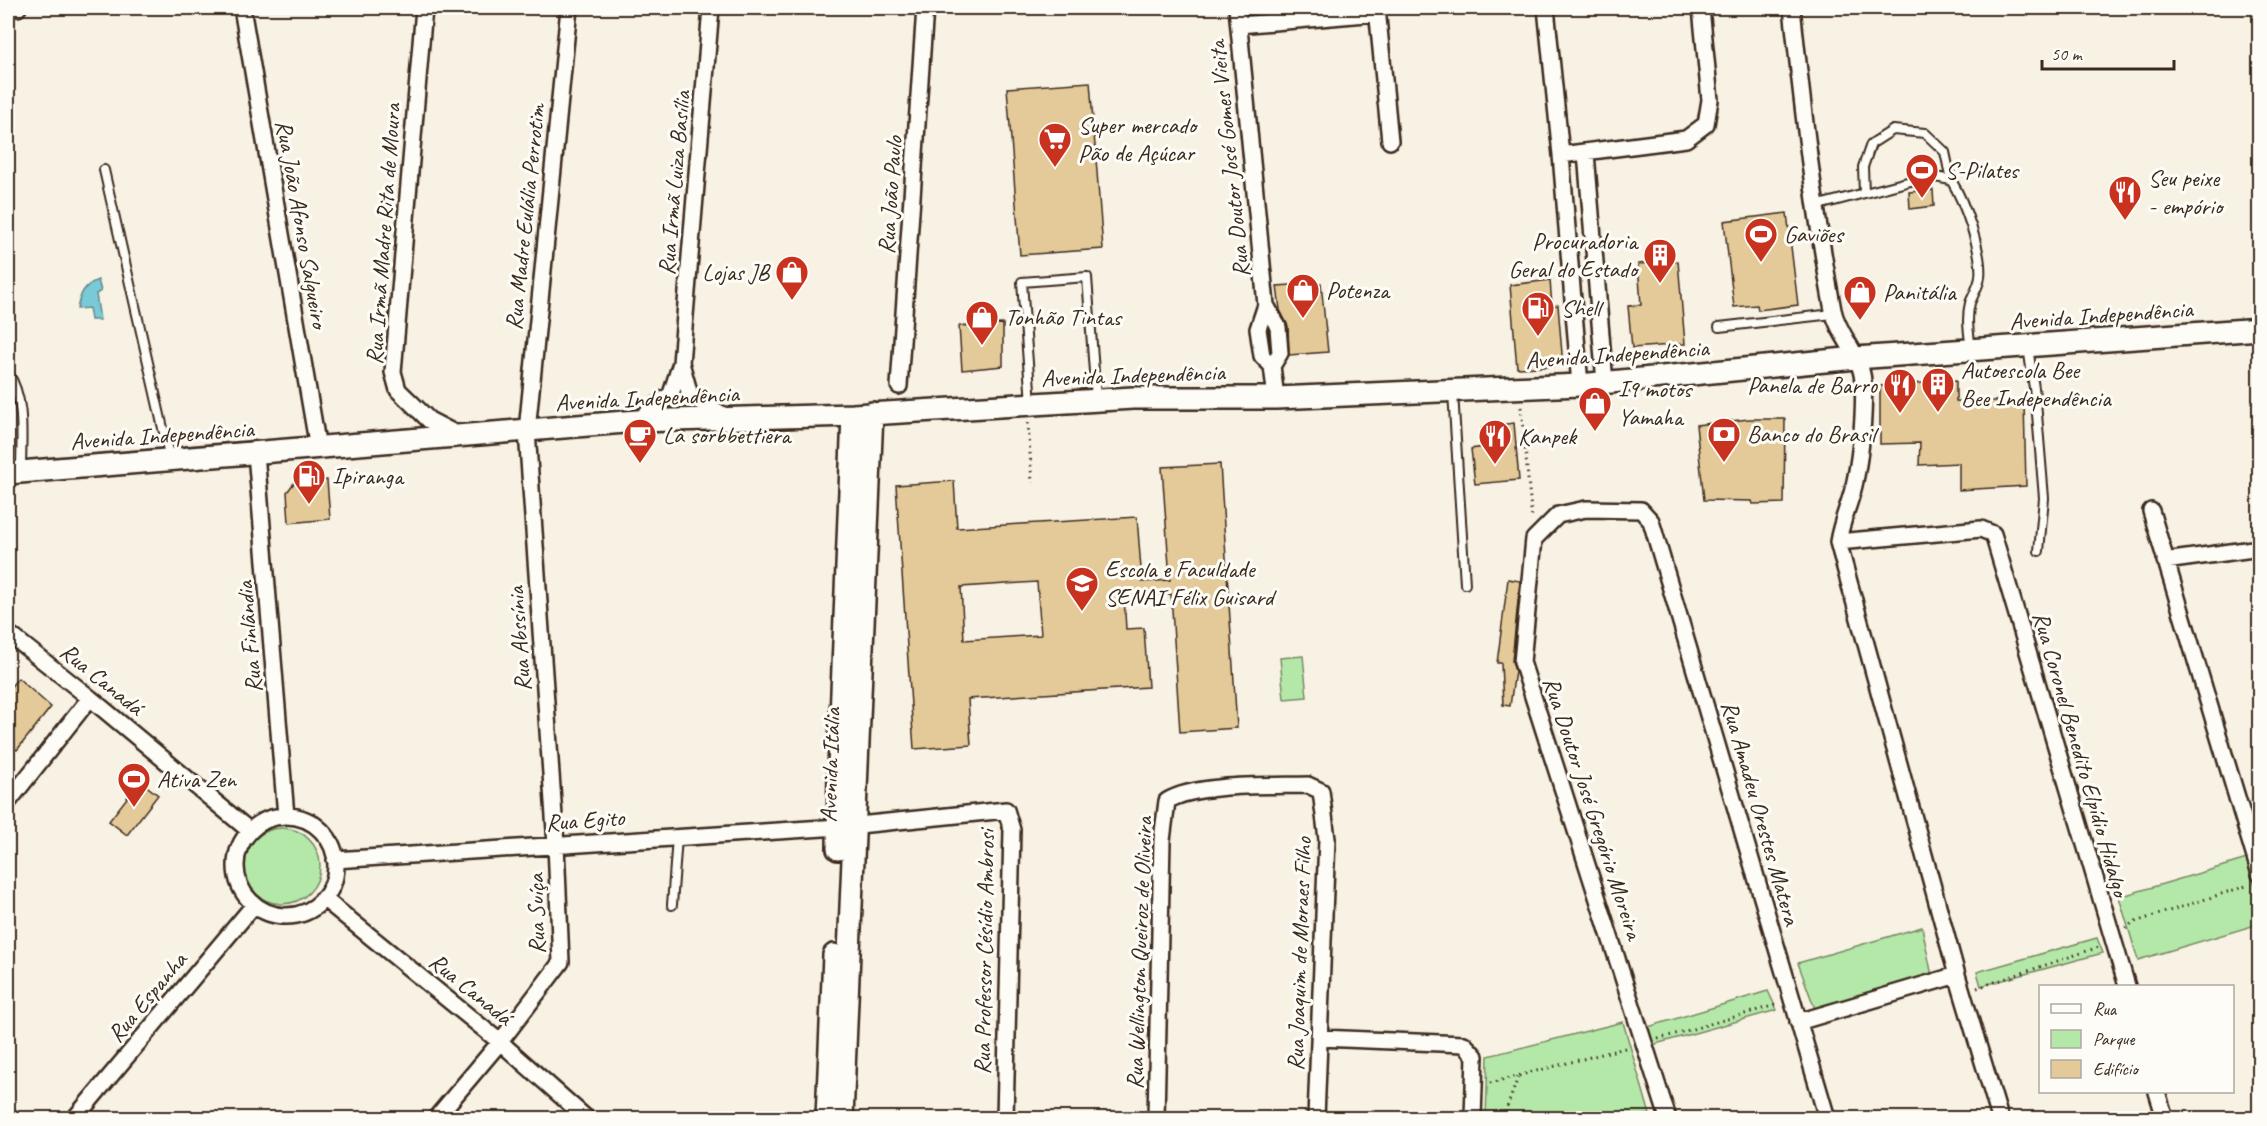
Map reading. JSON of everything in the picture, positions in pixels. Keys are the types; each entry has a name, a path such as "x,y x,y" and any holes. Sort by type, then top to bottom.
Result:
{"main road":[{"name":"Avenida Independência","path":"14,472 318,448 456,434 526,431 637,421 863,414 1133,398 1276,398 1580,385 1856,358 2259,329"},
{"name":"Avenida Itália","path":"842,1119 846,826 839,768 863,414"},
{"name":"Avenida Itália","path":"828,1119 846,826"}],"street":[{"path":"8,8 18,8"},
{"name":"Rua João Afonso Salgueiro","path":"242,8 318,448"},
{"name":"Rua Irmã Madre Rita de Moura","path":"424,8 393,372 398,390 429,420 456,434"},
{"name":"Rua Madre Eulália Perrotim","path":"526,431 569,8"},
{"name":"Rua Irmã Luiza Basília","path":"637,421 671,394 681,363 711,8"},
{"name":"Rua João Paulo","path":"899,386 925,8"},
{"name":"Rua Doutor José Gomes Vieita","path":"1237,8 1266,305 1278,327 1280,353 1272,366 1276,398"},
{"path":"1546,8 1580,385"},
{"path":"1561,155 1686,139 1706,124 1710,100 1701,8"},
{"path":"1792,8 1815,206 1833,314 1856,358 1863,381 1856,479 1838,542 1962,993 2000,1119"},
{"path":"1239,25 1377,10 1390,141"},
{"path":"1586,153 1605,383"},
{"name":"Rua Irmã Luiza Basília","path":"681,363 690,395 728,418"},
{"name":"Rua Abssínia","path":"526,431 556,845"},
{"name":"Rua Finlândia","path":"256,453 286,816"},
{"name":"Rua Amadeu Orestes Matera","path":"1534,539 1558,515 1586,509 1641,510 1651,521 1827,1119"},
{"path":"2151,511 2259,874"},
{"name":"Rua Coronel Benedito Elpídio Hidalgo","path":"1838,542 1981,529 1992,534 2126,985"},
{"name":"Rua Doutor José Gregório Moreira","path":"1534,539 1522,662 1668,1119"},
{"path":"2165,561 2259,548"},
{"name":"Rua Canadá","path":"8,633 250,831"},
{"path":"8,802 90,698"},
{"name":"Rua Joaquim de Moraes Filho","path":"1178,794 1207,789 1308,785 1321,791 1327,839 1316,1119"},
{"name":"Rua Wellington Queiroz de Oliveira","path":"1156,1119 1162,840 1167,801 1178,794"},
{"name":"Rua Professor Césídio Ambrosi","path":"846,826 1006,810 1012,830 1005,1119"},
{"path":"286,816 303,819 318,828 332,847 335,860 334,880 323,898 316,906 298,915 288,916 269,913 254,905 244,895 237,881 236,861 240,845 250,831 268,819 286,816"},
{"name":"Rua Egito","path":"335,860 846,826"},
{"name":"Rua Suíça","path":"436,1119 500,1042 561,962 556,845"},
{"name":"Rua Canadá","path":"323,898 500,1042 586,1119"},
{"name":"Rua Espanha","path":"75,1119 254,905"},
{"path":"1798,1022 1957,975"},
{"path":"1320,1038 1464,1044 1475,1056 1473,1119"},
{"path":"2157,1093 2165,1119"}],"lane":[{"path":"1863,193 1863,167 1871,144 1893,130 1925,133 1945,152 1951,180 1962,198 1978,255 1980,277 1969,305 1968,316 1971,350"},
{"path":"104,170 171,460"},
{"path":"1815,206 1930,177 1951,180"},
{"path":"1569,274 1595,272"},
{"path":"1029,404 1022,282 1087,277 1096,400"},
{"path":"1719,327 1833,314"},
{"path":"2027,346 2036,402 2044,498 2039,551"},
{"path":"8,374 16,386 21,421 14,472"},
{"path":"1452,391 1465,584"},
{"path":"672,905 677,837"}],"path":[{"path":"1520,387 1534,539"},
{"path":"1029,404 1032,483"},
{"path":"1962,993 2114,942 2132,923 2259,882"},
{"path":"1474,1087 1644,1043 1792,1000"},
{"path":"1503,1119 1519,1075"}],"green space":[{"path":"1303,656 1307,697 1284,699 1280,658"},
{"path":"275,828 289,828 303,834 314,845 320,859 317,881 309,893 289,904 275,904 261,898 250,887 244,873 244,859 250,845 261,834"},
{"path":"2247,859 2259,899 2259,924 2138,960 2119,897"},
{"path":"1922,927 1932,976 1815,1009 1798,963"},
{"path":"2097,938 2103,953 1981,986 1977,972"},
{"path":"1768,991 1777,1010 1652,1045 1648,1027"},
{"path":"1623,1022 1651,1118 1486,1118 1488,1056"}],"water":[{"path":"98,280 101,291 96,294 100,320 91,320 89,308 77,309 83,291"}],"building":[{"name":"Super mercado Pão de Açúcar","path":"1090,82 1103,249 1020,255 1007,88"},
{"name":"S-Pilates","path":"1933,190 1934,206 1910,209 1909,192"},
{"name":"Gaviões","path":"1787,213 1798,305 1758,310 1757,305 1734,307 1724,221"},
{"name":"Procuradoria Geral do Estado","path":"1678,261 1685,344 1632,348 1628,306 1641,305 1638,264"},
{"name":"Shell","path":"1550,280 1552,306 1558,305 1563,366 1517,368 1510,285"},
{"name":"Potenza","path":"1321,283 1328,352 1289,355 1288,326 1280,310 1277,286"},
{"name":"Tonhão Tintas","path":"1003,324 1003,366 962,370 959,326"},
{"path":"1956,381 1956,401 2024,401 2026,486 1959,490 1959,463 1919,465 1920,443 1880,444 1880,386"},
{"path":"1749,419 1785,419 1784,503 1753,504 1752,501 1704,500 1696,425"},
{"name":"Kanpek","path":"1514,423 1519,480 1475,484 1471,449 1484,447 1482,427"},
{"name":"Escola e Faculdade SENAI Félix Guisard","path":"1220,464 1237,728 1180,732 1171,594 1124,597 1126,629 1144,628 1148,687 968,699 971,745 914,749 896,485 954,481 957,528 1137,517 1142,582 1170,580 1162,467","holes":["1037,582 1041,635 964,640 961,587"]},
{"name":"Ipiranga","path":"327,480 330,519 289,523 287,492 294,483"},
{"path":"1508,579 1520,581 1512,661 1515,671 1510,706 1503,705 1501,663 1497,663"},
{"path":"18,678 51,707 17,750 8,745 8,690"},
{"name":"Ativa Zen","path":"140,781 158,795 127,835 109,821"}],"place":[{"name":"Super mercado Pão de Açúcar","path":"1055,168"},
{"name":"S-Pilates","path":"1922,199"},
{"name":"Seu peixe - empório","path":"2125,221"},
{"name":"Gaviões","path":"1761,263"},
{"name":"Procuradoria Geral do Estado","path":"1660,284"},
{"name":"Lojas JB","path":"792,301"},
{"name":"Potenza","path":"1303,319"},
{"name":"Panitália","path":"1860,321"},
{"name":"Shell","path":"1538,337"},
{"name":"Tonhão Tintas","path":"982,346"},
{"name":"Autoescola Bee Bee Independência","path":"1938,413"},
{"name":"Panela de Barro","path":"1900,414"},
{"name":"I9 motos Yamaha","path":"1595,432"},
{"name":"Banco do Brasil","path":"1724,463"},
{"name":"La sorbbettiera","path":"640,464"},
{"name":"Kanpek","path":"1495,465"},
{"name":"Ipiranga","path":"309,505"},
{"name":"Escola e Faculdade SENAI Félix Guisard","path":"1082,612"},
{"name":"Ativa Zen","path":"134,808"}]}
